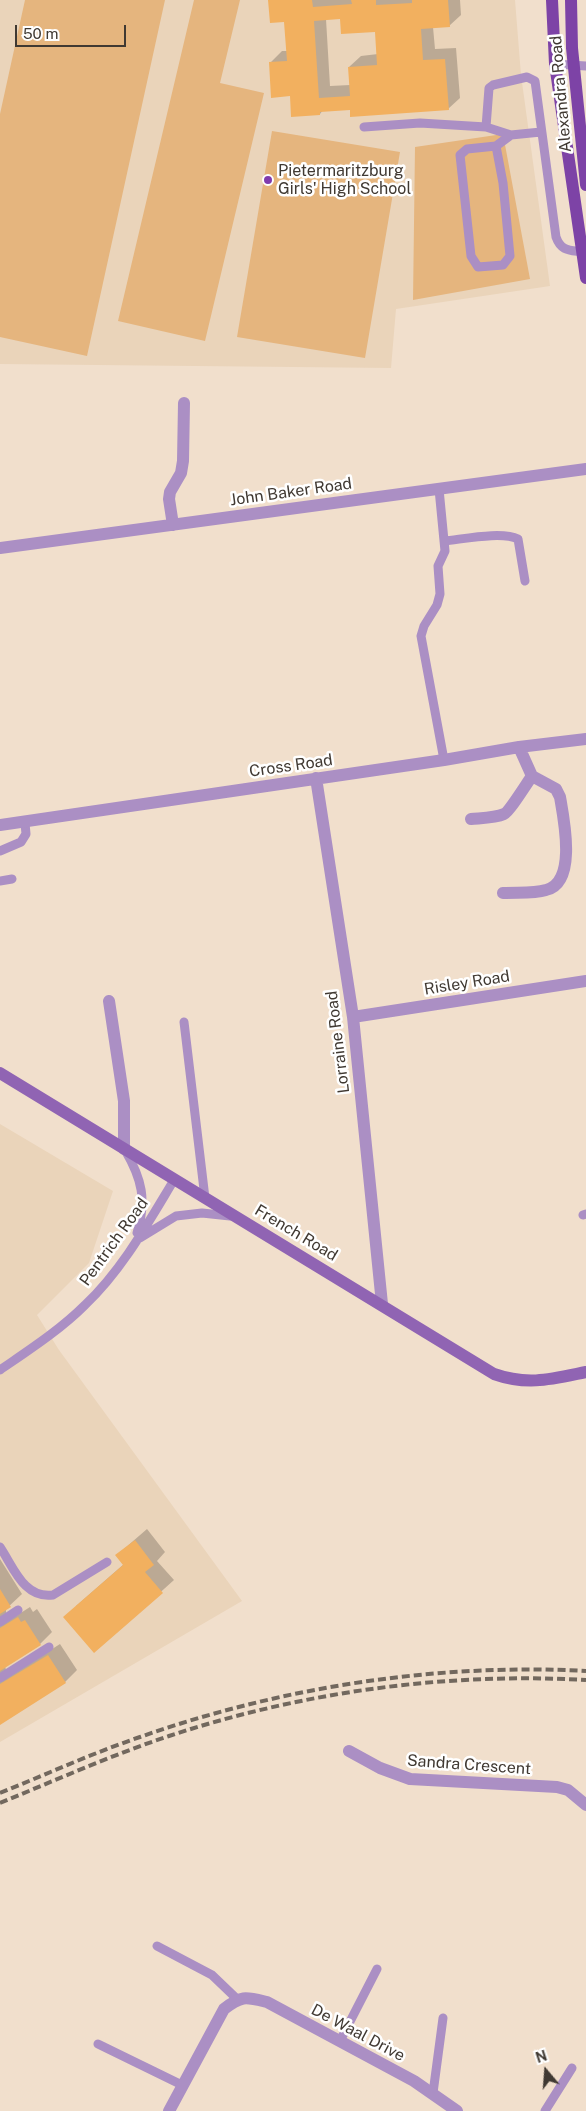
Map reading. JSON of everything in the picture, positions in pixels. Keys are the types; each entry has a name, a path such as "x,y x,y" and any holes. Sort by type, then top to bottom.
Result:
{"main road":[{"name":"Alexandra Road","path":"552,0 555,64 584,252 586,278"},
{"name":"Alexandra Road","path":"570,0 580,66 586,185"}],"street":[{"path":"172,525 170,492 181,473 183,461 184,403"},
{"name":"John Baker Road","path":"0,548 586,469"},
{"name":"Cross Road","path":"0,825 25,823 519,747 586,739"},
{"path":"503,893 547,890 559,883 563,877 567,856 560,797 556,789 532,776 519,747"},
{"path":"471,819 503,815 509,811 517,796 532,776"},
{"name":"Lorraine Road","path":"316,778 353,1017 382,1304"},
{"name":"Risley Road","path":"353,1017 586,982"},
{"path":"109,1001 124,1101 124,1148"},
{"name":"French Road","path":"0,1073 174,1180 382,1304 494,1374 512,1380 541,1380 586,1372"},
{"name":"Sandra Crescent","path":"349,1751 380,1768 410,1779 557,1787 568,1790 586,1804"},
{"name":"De Waal Drive","path":"237,1999 247,1997 267,2002 414,2081 457,2111"},
{"path":"169,2111 224,2009 237,1999"}],"lane":[{"path":"555,64 580,66"},
{"path":"486,127 489,88 493,84 527,77 535,81 556,237 564,250 584,252"},
{"path":"364,127 420,123 486,127 511,135 541,132"},
{"path":"496,146 503,183 510,256 503,265 478,267 471,256 460,154 467,149 496,146 511,135"},
{"path":"439,489 445,551 438,566 440,594 437,605 424,626 421,636 444,760"},
{"path":"444,541 514,536 518,539 525,581"},
{"path":"0,851 21,842 26,834 25,823"},
{"path":"0,881 12,880"},
{"path":"184,1022 205,1198"},
{"path":"124,1148 134,1167 142,1195 143,1210 135,1242"},
{"name":"Pentrich Road","path":"0,1370 46,1337 85,1305 101,1288 135,1242 174,1180"},
{"path":"135,1242 176,1216 183,1214 202,1213 238,1217"},
{"path":"0,1547 28,1590 44,1596 52,1595 107,1562"},
{"path":"0,1622 18,1610"},
{"path":"0,1678 49,1647"},
{"path":"157,1946 212,1975 237,1999"},
{"path":"340,2041 377,1969"},
{"path":"433,2094 443,2018"},
{"path":"98,2044 182,2085"},
{"path":"545,2111 572,2068"}],"shaded area":[{"name":"Pietermaritzburg Girls' High School","path":"0,0 515,0 521,75 550,286 396,309 391,368 0,364"},
{"path":"25,0 165,0 87,356 0,337 0,114"},
{"path":"194,0 240,0 220,83 264,93 205,341 118,321"},
{"path":"272,131 400,152 365,358 237,337"},
{"path":"503,134 530,279 413,300 415,147"},
{"path":"0,1124 113,1191 89,1263 37,1315 59,1350 242,1601 0,1742"}],"building":[{"path":"268,0 312,0 313,7 352,4 351,0 376,0 376,5 412,3 412,0 448,0 450,27 421,29 423,60 445,59 449,110 350,117 350,110 320,112 320,115 291,117 290,96 271,98 269,62 287,61 284,22 270,23","holes":["340,19 341,34 375,32 377,65 348,67 350,96 319,98 314,21"]},
{"path":"135,1540 154,1565 145,1572 163,1593 94,1653 63,1617 123,1565 115,1555"},
{"path":"0,1589 11,1607 0,1614"},
{"path":"18,1617 21,1622 25,1620 41,1645 0,1671 0,1628"},
{"path":"48,1655 66,1683 0,1725 0,1684"}],"railway":[{"path":"0,1793 87,1757 194,1719 248,1704 304,1692 416,1675 530,1669 586,1671"},
{"path":"0,1803 84,1768 169,1736 219,1721 322,1697 375,1688 480,1679 586,1680"}],"place":[{"name":"Pietermaritzburg Girls' High School","path":"268,180"}]}
